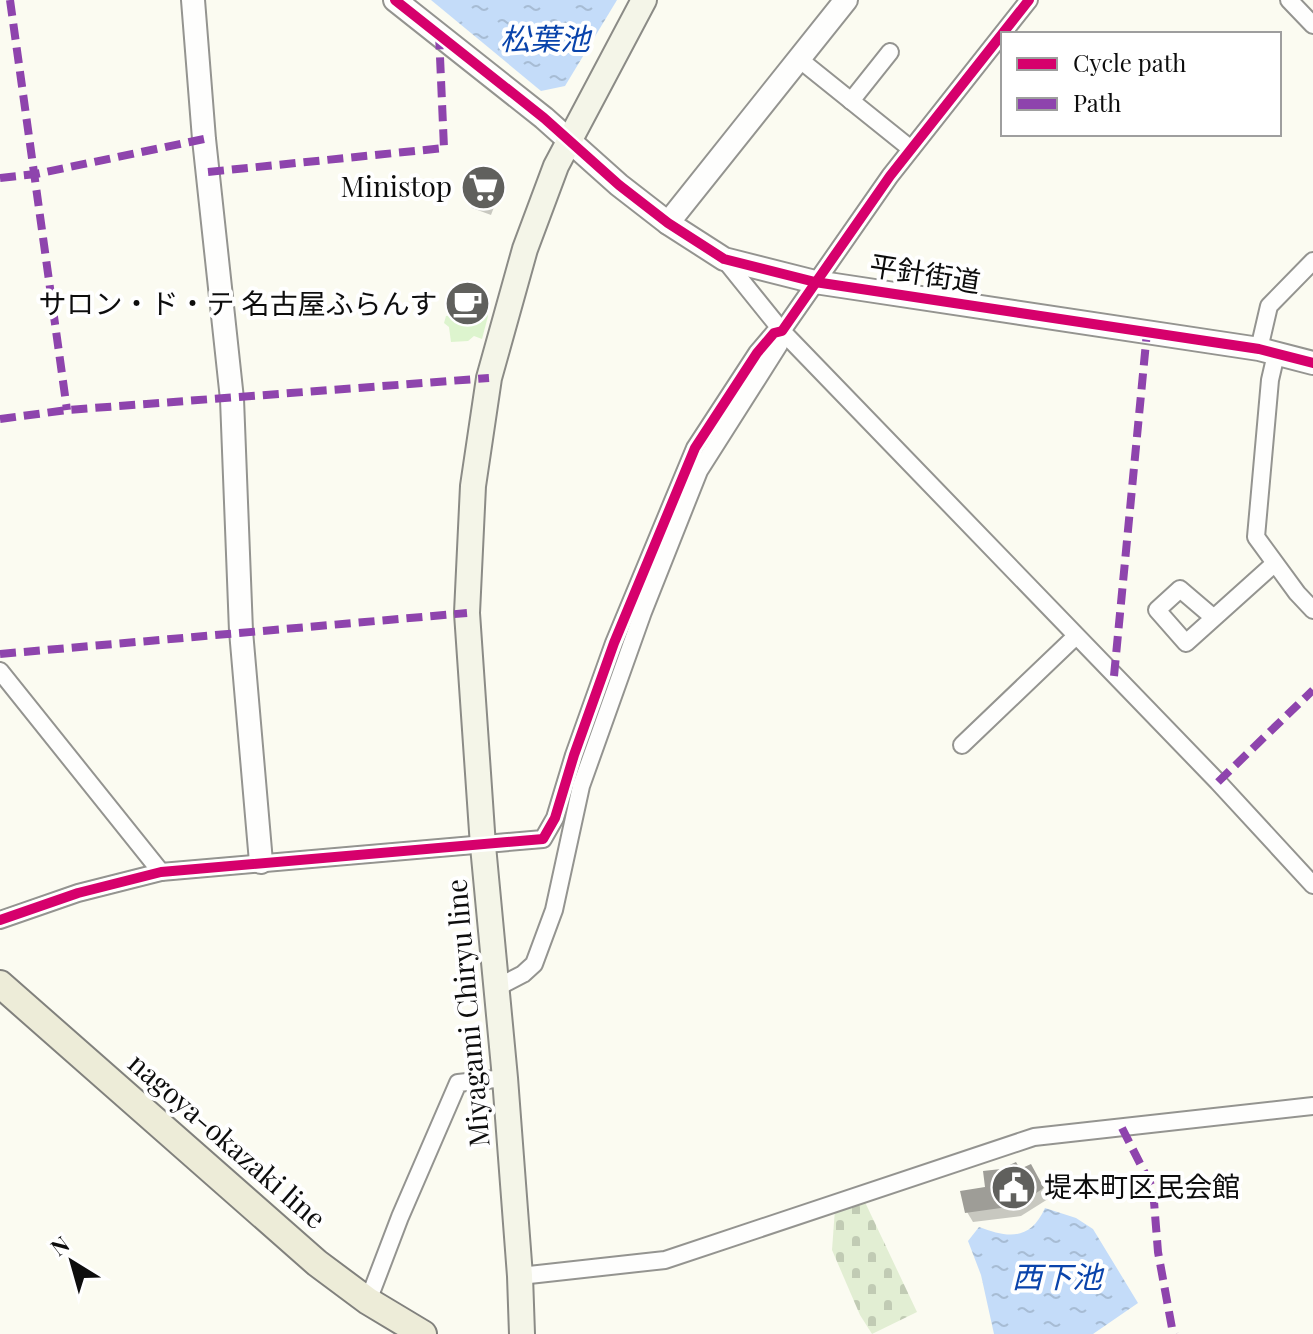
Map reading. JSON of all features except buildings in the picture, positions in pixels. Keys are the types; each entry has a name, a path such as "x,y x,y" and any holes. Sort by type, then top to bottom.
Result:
{"main road":[{"name":"Miyagami Chiryu line","path":"522,1334 505,1078 483,846 467,613 473,486 489,378 525,249 556,166 644,0"},
{"name":"nagoya-okazaki line","path":"0,984 259,1214 368,1301 423,1334"}],"street":[{"path":"193,0 204,139 232,399 241,631 261,862"},
{"name":"平針街道","path":"395,0 619,185 668,223 724,259 815,282 1268,352 1313,363"},
{"path":"668,223 846,0"},
{"path":"1004,32 1029,0"},
{"path":"1289,0 1313,25"},
{"path":"498,987 523,974 534,964 554,910 581,786 643,612 699,471 779,345 782,331 815,282 911,149 1001,35"},
{"path":"851,101 890,52"},
{"path":"799,59 911,149"},
{"path":"724,259 782,331 1313,885"},
{"path":"1313,261 1269,306 1270,380 1256,537 1274,564 1313,610"},
{"path":"0,920 78,893 161,872 543,839 555,818 614,643 695,448 757,353 774,333 782,331"},
{"path":"1214,618 1274,564"},
{"path":"962,745 1076,636"},
{"path":"0,671 161,872"},
{"path":"368,1301 400,1217 458,1083 505,1078"},
{"path":"520,1276 665,1260 1034,1137 1313,1106"}],"green space":[{"path":"485,300 488,316 482,339 474,336 468,341 451,342 449,327 444,323 446,316 477,313 480,301"},
{"path":"864,1200 917,1312 872,1334 860,1315 832,1250 835,1209"}],"water":[{"name":"松葉池","path":"431,0 617,0 565,86 541,91"},
{"name":"西下池","path":"1045,1208 1076,1218 1093,1229 1138,1303 1093,1334 994,1334 981,1275 968,1241 979,1227 1009,1235 1025,1231 1039,1219"}],"marked path":[{"path":"10,0 67,410"},
{"path":"208,172 444,148 439,34"},
{"path":"0,178 36,174 204,139"},
{"path":"1114,676 1147,332"},
{"path":"0,419 67,410 489,378"},
{"path":"0,654 467,613"},
{"path":"1218,782 1313,690"},
{"path":"1122,1128 1153,1189 1158,1252 1172,1328 1176,1334"}],"cycle path":[{"path":"395,0 544,118 619,185 668,223 724,259 815,282 1259,349 1313,363"},
{"path":"1004,32 1029,0"},
{"path":"0,920 78,893 161,872 543,839 555,818 614,643 695,448 757,353 774,333 782,331 890,176 1001,35"}],"place":[{"name":"Ministop","path":"483,187"},
{"name":"サロン・ド・テ 名古屋ふらんす","path":"468,304"},
{"name":"堤本町区民会館","path":"1013,1187"}]}
